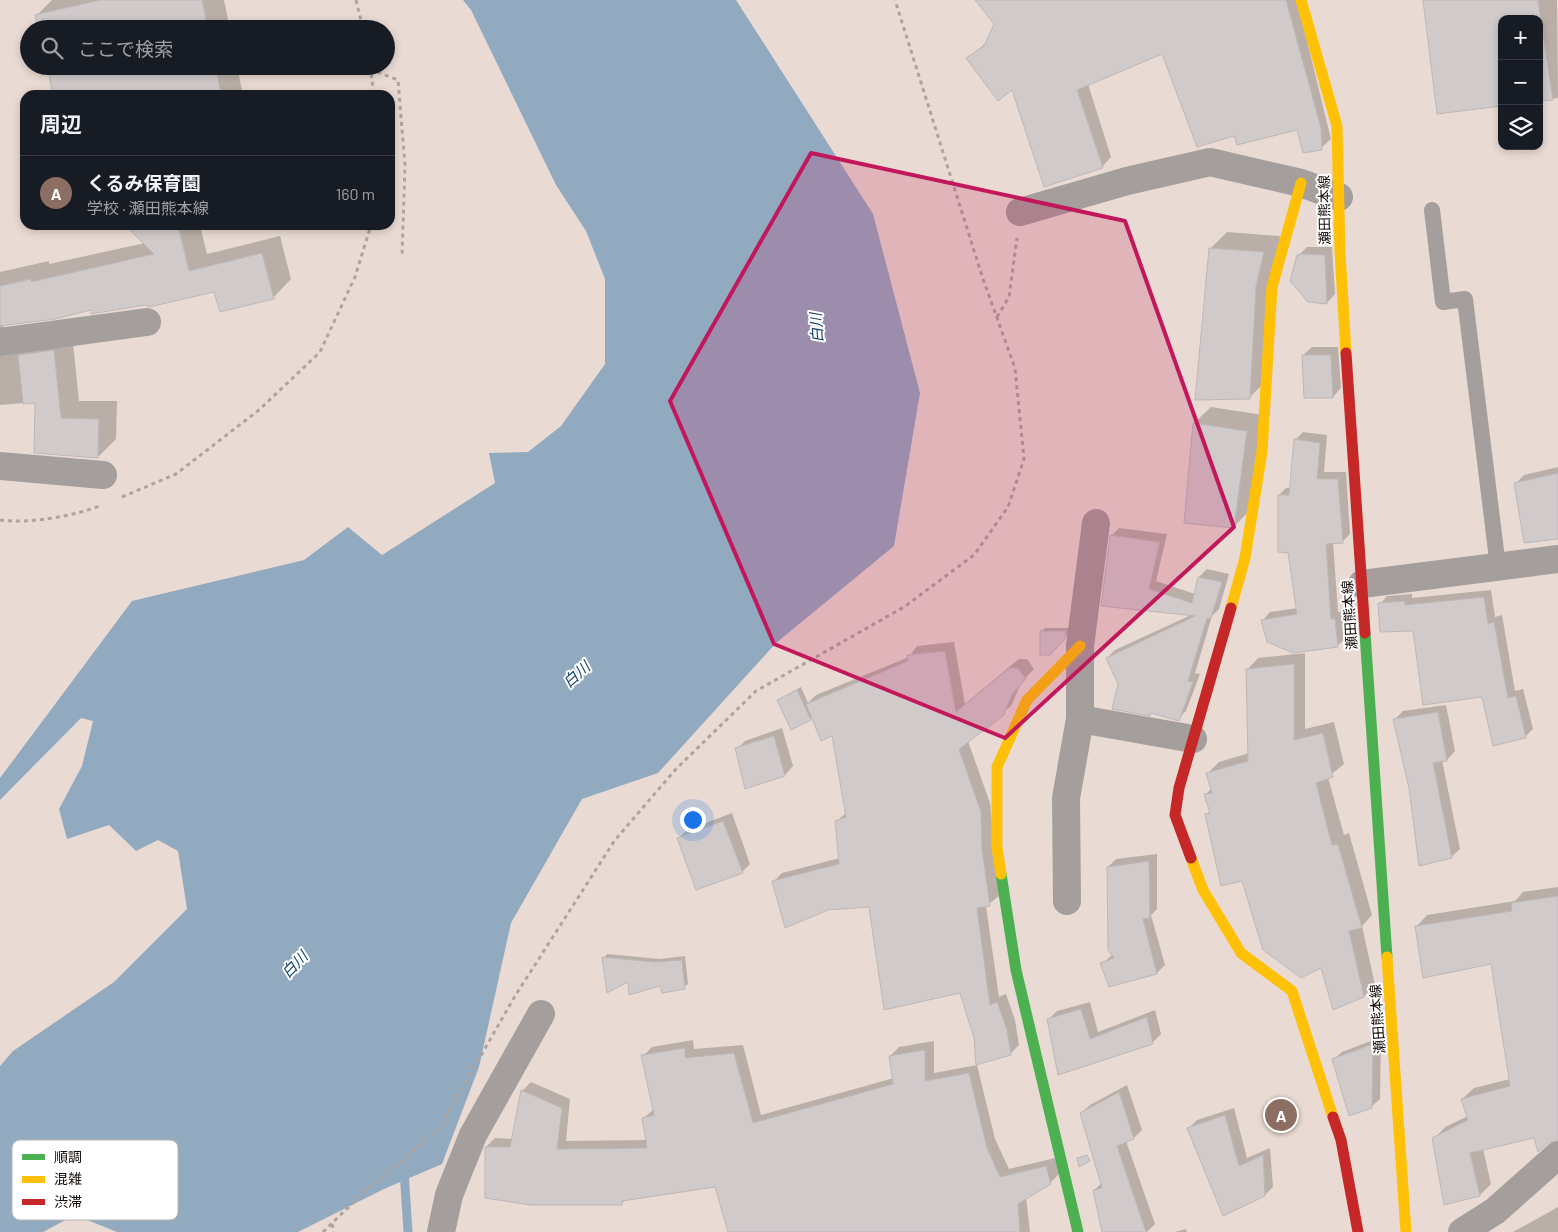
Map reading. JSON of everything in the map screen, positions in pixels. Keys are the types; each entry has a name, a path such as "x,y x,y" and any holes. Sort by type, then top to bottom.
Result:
{"street":[{"name":"瀬田熊本線","path":"1301,0 1337,126 1342,291 1406,1232"},
{"path":"1020,212 1127,181 1210,162 1302,183 1338,197"},
{"path":"1302,183 1272,287 1262,452 1245,558 1178,788 1175,816 1203,890 1241,952 1292,990 1341,1140 1358,1232"},
{"path":"0,342 147,322"},
{"path":"0,466 103,475"},
{"path":"1067,901 1066,798 1080,719 1080,646 1096,523"},
{"path":"1362,584 1558,560"},
{"path":"1078,1232 1016,970 997,847 997,767 1027,700 1080,646"},
{"path":"1080,719 1193,739"},
{"path":"441,1232 449,1195 473,1135 541,1014"},
{"path":"1462,1232 1495,1211 1558,1156"}],"lane":[{"path":"1432,210 1443,302 1465,299 1498,567"}],"path":[{"path":"356,0 360,20"},
{"path":"323,1232 367,1189 439,1129 515,996 615,840 676,769 756,691 904,607 974,555 1008,507 1024,459 1015,368 895,0"},
{"path":"371,75 373,90"},
{"path":"386,75 398,80 405,165 402,256"},
{"path":"997,317 1009,297 1020,212"},
{"path":"116,499 176,474 258,410 320,352 355,277 369,230"},
{"path":"0,520 18,522 90,510 107,503"},
{"path":"332,1224 334,1232"}],"highlighted area":[{"path":"811,153 1125,221 1234,527 1005,738 774,644 670,401"}],"water":[{"name":"白川","path":"463,0 736,0 873,214 920,393 894,546 776,643 658,773 582,799 511,923 479,1067 442,1164 384,1189 298,1232 117,1232 87,1220 178,1220 178,1140 12,1140 12,1220 66,1220 43,1232 0,1232 0,1066 13,1051 114,982 187,909 178,851 158,840 136,851 109,825 67,839 59,809 82,766 93,721 81,718 0,800 0,778 132,601 304,560 348,527 382,555 495,483 489,453 528,452 561,426 605,364 605,279 586,231 556,185 471,10"}],"building":[{"path":"100,0 202,0 206,20 36,20 35,15"},
{"path":"975,0 1286,0 1321,128 1322,150 1303,153 1297,130 1237,145 1234,136 1197,147 1162,54 1077,90 1103,168 1044,187 1012,90 998,101 966,58 984,46 994,24"},
{"path":"1423,0 1538,0 1540,15 1498,15 1498,106 1437,114"},
{"path":"1543,33 1553,100 1543,101"},
{"path":"49,75 218,75 220,90 52,90"},
{"path":"130,230 179,230 189,271 262,253 274,299 220,312 214,292 149,307 145,305 91,314 91,310 55,319 0,326 0,286 31,279 31,282 154,254"},
{"path":"1209,248 1264,252 1256,286 1250,399 1195,400"},
{"path":"1297,255 1325,255 1327,304 1308,302 1290,281"},
{"path":"54,350 61,418 99,419 98,458 34,453 35,403 23,404 18,355"},
{"path":"1302,355 1331,355 1333,398 1304,398"},
{"path":"1193,423 1247,431 1234,528 1184,523"},
{"path":"1294,439 1320,443 1317,479 1338,479 1343,543 1326,544 1331,619 1335,619 1338,647 1293,653 1267,642 1261,620 1297,614 1288,553 1278,552 1278,495 1289,495"},
{"path":"1558,473 1558,539 1524,543 1514,483"},
{"path":"1110,535 1160,542 1149,589 1192,603 1198,577 1222,582 1211,618 1207,618 1188,681 1193,682 1179,721 1151,713 1150,716 1112,709 1118,684 1106,658 1195,616 1101,606"},
{"path":"1484,597 1488,624 1494,622 1508,698 1516,696 1526,738 1493,746 1482,697 1423,705 1413,631 1380,632 1378,603 1404,601 1405,605"},
{"path":"1040,631 1066,631 1065,639 1050,655 1040,655"},
{"path":"945,651 956,712 1009,668 1018,668 1026,679 1013,693 1003,716 959,749 981,812 982,849 990,906 977,908 990,1005 997,1002 1007,1030 1011,1055 976,1065 974,1038 960,993 884,1010 869,907 828,910 785,928 772,881 839,864 835,821 846,817 832,736 821,741 806,704 908,661 907,655"},
{"path":"1294,664 1294,740 1323,733 1333,777 1316,783 1332,845 1338,844 1362,928 1349,931 1364,997 1333,1010 1321,968 1301,978 1263,950 1242,881 1221,886 1205,814 1210,813 1204,794 1212,793 1206,773 1248,761 1246,669"},
{"path":"797,690 811,720 791,730 777,700"},
{"path":"1438,712 1447,761 1433,763 1452,858 1419,866 1409,788 1393,719"},
{"path":"774,736 785,776 745,789 735,748"},
{"path":"723,821 743,873 696,890 677,838"},
{"path":"1149,861 1150,918 1143,919 1157,974 1109,987 1100,963 1114,958 1108,950 1107,867"},
{"path":"1558,896 1558,1140 1548,1143 1538,1152 1534,1138 1470,1153 1480,1196 1444,1205 1432,1138 1468,1120 1461,1099 1510,1086 1491,964 1423,978 1415,926 1512,911 1511,903"},
{"path":"602,957 655,962 682,960 685,989 662,993 660,986 629,995 628,982 607,993"},
{"path":"1081,1009 1090,1039 1147,1017 1153,1044 1058,1075 1047,1019"},
{"path":"1373,1044 1372,1108 1349,1116 1332,1059"},
{"path":"685,1048 685,1058 734,1053 753,1123 893,1084 889,1056 925,1050 925,1081 969,1073 987,1148 1000,1177 1046,1166 1051,1184 1018,1204 1020,1232 728,1232 715,1187 622,1201 622,1205 531,1205 485,1198 485,1147 510,1147 521,1090 562,1108 557,1149 647,1148 642,1118 654,1115 641,1055"},
{"path":"1119,1092 1134,1139 1117,1146 1146,1232 1102,1232 1093,1190 1102,1188 1080,1113"},
{"path":"1225,1115 1239,1166 1263,1155 1265,1196 1223,1216 1187,1128"},
{"path":"1087,1155 1090,1161 1079,1167 1077,1158"}],"waterway":[{"path":"404,1170 408,1232"}],"traffic: fast":[{"path":"1365,633 1387,957"},
{"path":"1001,874 1016,970 1078,1232"}],"traffic: slow":[{"path":"1301,0 1337,126 1340,252 1346,353"},
{"path":"1231,608 1245,558 1262,452 1272,287 1301,183"},
{"path":"1001,874 997,847 997,767 1027,700 1080,646"},
{"path":"1191,858 1203,890 1241,953 1292,991 1333,1117"},
{"path":"1387,957 1406,1232"}],"traffic: jam":[{"path":"1346,353 1365,633"},
{"path":"1191,858 1175,815 1179,788 1231,608"},
{"path":"1333,1117 1341,1140 1358,1232"}],"place":[{"name":"くるみ保育園","path":"1281,1115"}]}
